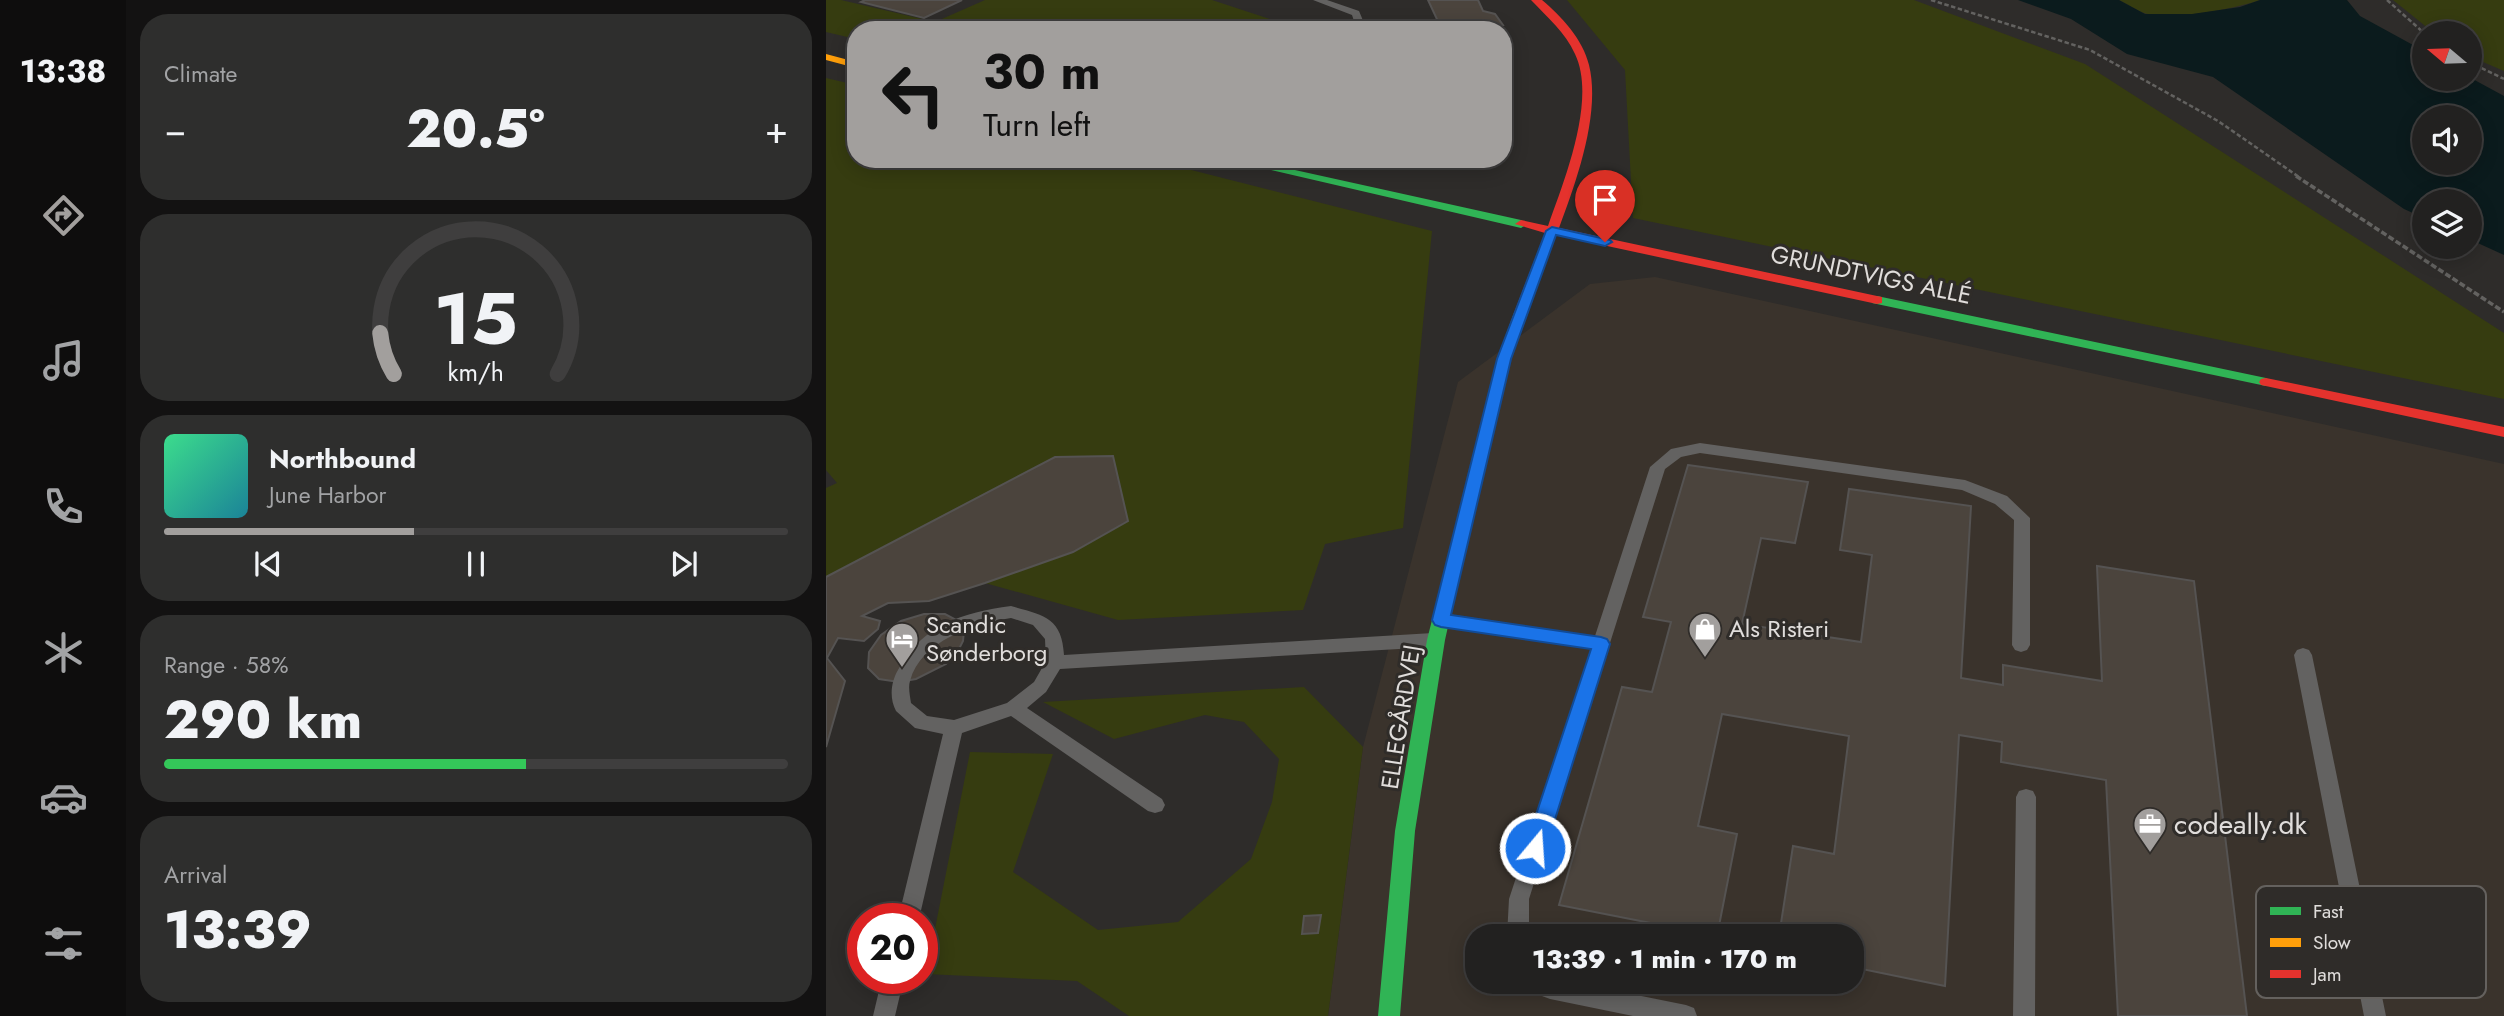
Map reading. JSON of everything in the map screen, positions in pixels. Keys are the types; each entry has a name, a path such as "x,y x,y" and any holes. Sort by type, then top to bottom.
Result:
{"street":[{"name":"ELLEGÅRDVEJ","path":"1389,1016 1405,831 1436,640 1504,359 1573,169 1587,110 1585,65 1571,37 1536,0"},
{"path":"826,57 847,63"},
{"name":"GRUNDTVIGS ALLÉ","path":"1268,168 1552,231 2504,432"}],"lane":[{"path":"1318,0 1356,13 1359,21"},
{"path":"1518,924 1519,899 1658,467 1676,453 1700,448 1965,485 2001,500 2022,518 2021,645"},
{"path":"1011,612 1039,620 1054,637 1055,662 1040,687 1013,708 954,728 922,723 902,706 900,681 915,654 942,632 977,617 1011,612"},
{"path":"1441,620 1601,644"},
{"path":"1055,662 1436,640"},
{"path":"2304,655 2349,886"},
{"path":"1013,708 1155,805"},
{"path":"912,903 954,728"},
{"path":"2024,1016 2026,797"},
{"path":"884,1016 889,994"},
{"path":"1579,994 1686,1016"},
{"path":"2371,998 2375,1016"}],"path":[{"path":"1931,0 2090,50 2218,121 2338,205 2504,312"},
{"path":"2387,0 2412,22"},
{"path":"2482,68 2504,79"}],"shaded area":[{"path":"2018,0 2119,0 2145,14 2192,14 2240,7 2260,0 2347,0 2360,16 2412,44 2412,91 2482,91 2482,84 2504,96 2504,255 2482,245 2482,189 2412,189 2412,213 2213,77 2127,54 2071,19"},
{"path":"1655,277 2504,464 2504,1016 1328,1016 1363,747 1458,382 1590,284"}],"green space":[{"path":"826,0 841,0 931,21 847,21 847,37 826,32"},
{"path":"985,0 1212,0 1276,21 937,21"},
{"path":"1567,0 1914,0 2085,64 2504,333 2504,399 1633,218 1625,70"},
{"path":"2119,0 2260,0 2219,10 2169,16 2144,13"},
{"path":"2393,0 2504,0 2504,71 2482,62 2482,21 2419,21"},
{"path":"826,78 847,83 847,168 1184,168 1432,231 1403,528 1325,544 1303,610 1118,620 985,583 1073,552 1128,521 826,577 826,488 837,483 826,470"},
{"path":"1304,687 1363,747 1328,1016 1129,1016 1077,981 938,975 938,913 970,752 1053,754 1013,872 1098,930 1178,922 1251,859 1272,802 1279,759 1244,722 1205,715 1114,739 1043,702"}],"building":[{"path":"962,0 924,18 861,2"},
{"path":"1428,0 1478,0 1483,11 1495,14 1500,21 1438,21"},
{"path":"1113,456 1128,521 1073,552 985,583 929,601 888,603 862,616 880,621 878,629 864,641 838,638 827,658 845,681 826,747 826,577 1055,457"},
{"path":"1688,465 1808,482 1795,543 1761,538 1742,624 1861,642 1872,555 1840,550 1849,489 1971,506 1961,678 2003,685 2003,665 2102,681 2097,566 2194,581 2247,1016 2118,1016 2106,780 2001,762 2002,742 1959,735 1945,986 1864,969 1864,924 1781,924 1793,846 1834,854 1849,736 1722,714 1698,826 1737,834 1719,924 1656,924 1559,905 1622,687 1652,692 1671,622 1643,617"},
{"path":"924,614 945,614 960,622 964,631 957,653 946,664 916,679 899,682 879,679 868,668 869,652 881,635 901,621"},
{"path":"1321,915 1318,933 1302,934 1304,916"}],"traffic: fast":[{"path":"1269,168 1521,224"},
{"path":"1877,300 2266,382"},
{"path":"1389,1016 1405,831 1436,640 1453,568"}],"traffic: slow":[{"path":"826,57 847,63"},
{"path":"1453,568 1504,359 1521,313"}],"traffic: jam":[{"path":"1521,313 1555,223 1578,150 1588,86 1584,63 1570,36 1536,0"},
{"path":"1521,224 1877,300"},
{"path":"2266,382 2504,432"}],"place":[{"name":"Als Risteri","path":"1705,659"},
{"name":"Scandic Sønderborg","path":"902,669"},
{"name":"codeally.dk","path":"2150,854"}],"route":[{"path":"1535,848 1601,644 1441,620 1504,359 1552,231 1605,242"}]}
